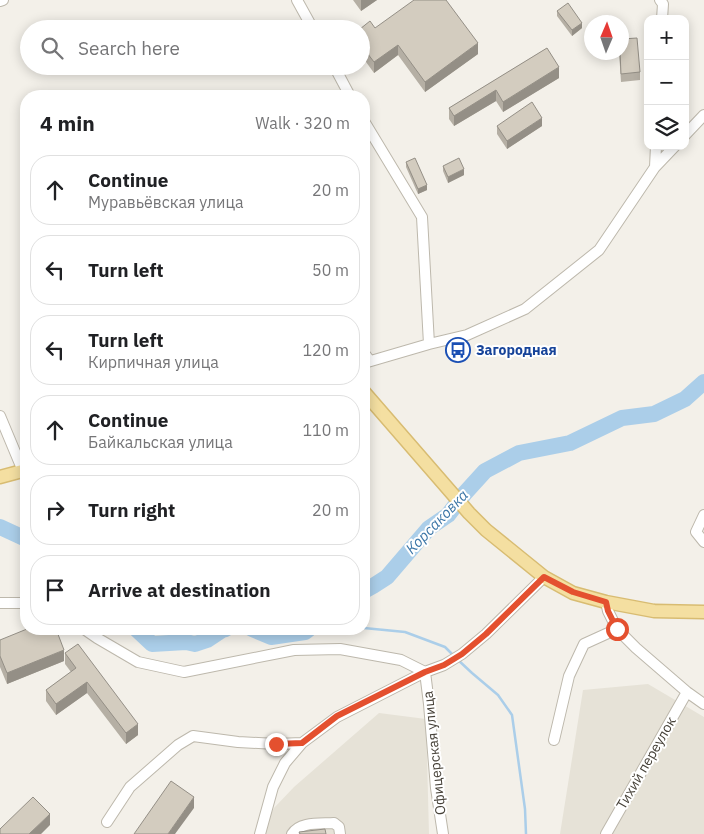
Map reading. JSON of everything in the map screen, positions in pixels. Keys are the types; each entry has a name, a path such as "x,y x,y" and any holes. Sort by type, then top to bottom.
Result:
{"main road":[{"path":"370,399 469,513 486,530 544,577 573,592 606,602 654,611 704,612"},
{"path":"0,477 20,472"}],"street":[{"path":"297,0 308,20"},
{"path":"660,0 663,4 662,15"},
{"path":"339,75 347,90"},
{"path":"689,131 704,115"},
{"path":"370,131 422,217 429,344"},
{"path":"655,167 656,150"},
{"path":"370,358 467,335 525,309 598,250 655,167 670,150"},
{"path":"0,416 20,460"},
{"path":"704,514 696,532 704,542"},
{"path":"260,834 273,788 285,763 302,743 337,716 425,672 444,665 462,654 486,634 544,577"},
{"path":"606,602 608,611 617,629 687,692 704,704"},
{"path":"0,603 20,603"},
{"path":"554,740 568,676 584,644 617,629"},
{"path":"93,635 138,662 184,672 294,650 340,649 400,660 425,672"},
{"name":"Офицерская улица","path":"425,672 436,788 443,834"},
{"name":"Тихий переулок","path":"606,834 687,692"},
{"path":"107,822 130,787 178,745 193,736 238,742 302,743"},
{"path":"292,834 294,830 302,825 334,823 339,827 340,834"}],"shaded area":[{"path":"648,684 704,717 704,834 560,834 583,690"},
{"path":"379,713 426,719 429,834 265,834 274,808 294,787"}],"building":[{"path":"414,0 446,0 478,43 425,82 398,45 374,62 370,57 370,21 375,28"},
{"path":"568,3 582,23 572,30 557,11"},
{"path":"637,38 640,72 621,74 620,60 629,60 629,39"},
{"path":"547,48 559,67 503,102 496,90 454,116 449,108"},
{"path":"532,102 542,118 507,141 497,126"},
{"path":"415,158 427,185 418,189 406,162"},
{"path":"459,158 464,169 448,177 443,166"},
{"path":"20,632 20,635 58,635 64,650 7,673 0,656 0,640"},
{"path":"78,644 138,724 126,733 87,682 56,704 46,690 76,668 65,653"},
{"path":"171,781 194,797 168,834 134,834"},
{"path":"33,797 50,814 29,834 0,834 0,829"},
{"path":"325,829 326,834 300,834 299,832"}],"waterway":[{"name":"Корсаковка","path":"370,588 387,577 429,528 448,515 485,471 519,453 570,443 622,418 654,414 685,399 704,382"},
{"name":"Корсаковка","path":"0,527 20,536"},
{"path":"370,629 405,632 445,647 453,655"},
{"name":"Корсаковка","path":"142,635 152,644 186,642 195,644 214,635"},
{"name":"Корсаковка","path":"266,635 271,637 285,635"},
{"path":"457,659 498,695 512,715 525,809 526,834"}],"place":[{"name":"Загородная","path":"458,350"}],"route":[{"path":"276,744 302,743 337,716 425,672 444,665 462,654 486,634 544,577 573,592 606,602 608,611 617,629"}]}
